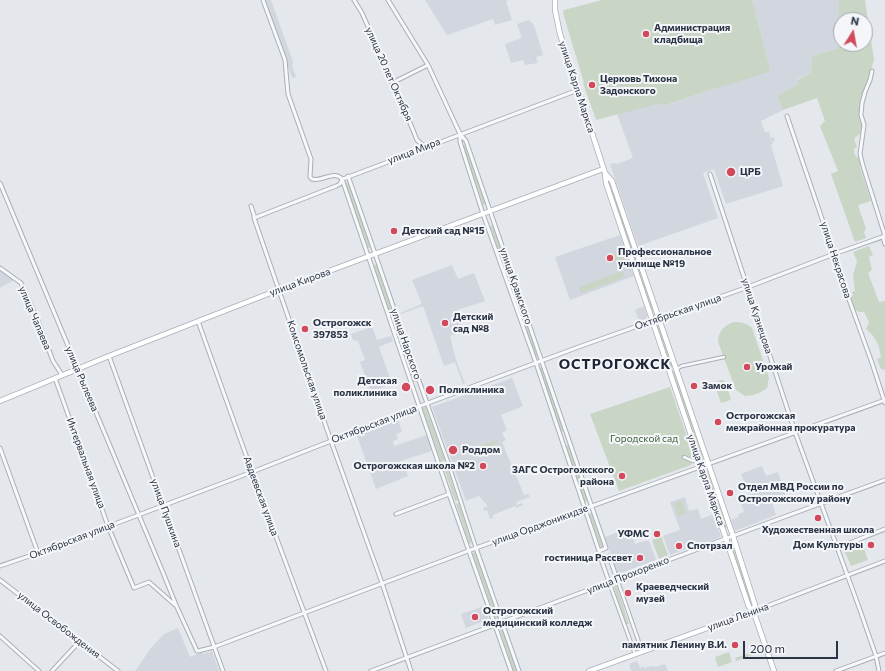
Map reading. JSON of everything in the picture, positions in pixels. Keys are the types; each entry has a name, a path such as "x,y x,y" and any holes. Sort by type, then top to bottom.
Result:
{"main road":[{"name":"улица Карла Маркса","path":"555,0 555,10 560,34 604,171 606,183 749,607 754,610"},
{"name":"улица Карла Маркса","path":"604,171 612,181 733,536 756,605 754,610 774,671"},
{"name":"улица Кирова","path":"0,401 109,356 278,290 490,211 604,171"},
{"path":"669,371 676,369"},
{"name":"улица Ленина","path":"589,671 754,610"}],"street":[{"path":"263,0 285,60 288,94 311,159 310,177 316,181 337,175 342,179"},
{"name":"улица 20 лет Октября","path":"354,0 362,13 417,140 425,147"},
{"name":"улица Крамского","path":"388,0 428,65 460,134 466,141 606,548 599,551 536,363 483,214 460,142 460,134"},
{"path":"392,83 428,65"},
{"path":"872,71 862,103 861,115 864,125 860,154 885,244"},
{"name":"улица Мира","path":"254,218 336,186 340,184 342,179 348,176 578,90"},
{"name":"улица Некрасова","path":"787,116 885,401"},
{"name":"улица Кузнецова","path":"710,174 796,432 876,656 879,671"},
{"name":"улица Нарского","path":"348,176 519,671"},
{"name":"улица Нарского","path":"342,179 511,671"},
{"name":"улица Рылеева","path":"0,183 164,575"},
{"name":"Комсомольская улица","path":"251,206 278,290 382,583 411,671"},
{"name":"Октябрьская улица","path":"0,566 252,472 420,406 652,320 748,287 834,254 884,237"},
{"name":"улица Чапаева","path":"0,268 21,283 38,321 53,361 62,376"},
{"name":"Авдеевская улица","path":"198,321 326,671"},
{"name":"улица Пушкина","path":"109,356 223,671"},
{"path":"676,369 682,366 724,357"},
{"name":"Интервальная улица","path":"55,378 108,526 134,588 148,582 176,605"},
{"name":"улица Орджоникидзе","path":"197,650 200,651 214,646 469,550 885,401"},
{"path":"562,441 568,439"},
{"path":"0,448 38,553"},
{"path":"684,457 693,461"},
{"name":"улица Прохоренко","path":"371,671 885,480"},
{"path":"396,514 449,494"},
{"path":"837,548 885,529"},
{"path":"609,556 642,652"},
{"path":"601,559 635,654"},
{"name":"улица Ленина","path":"754,610 885,561"},
{"name":"Интервальная улица","path":"164,575 197,650"},
{"name":"улица Освобождения","path":"0,580 118,671"},
{"path":"0,636 39,671"},
{"path":"52,671 80,642"},
{"path":"836,671 885,653"}],"shaded area":[{"path":"265,0 271,0 293,62 292,66 296,77 292,78"},
{"path":"425,0 509,0 506,1 512,20 495,25 493,19 447,35"},
{"path":"752,0 839,0 839,12 833,12 833,50 812,56 811,73 797,79 799,84 777,96 783,110 761,121 765,132 769,132 771,138 774,137 775,141 772,142 773,144 771,145 783,186 726,204 714,169 703,173 718,218 638,246 610,164 617,164 633,158 617,114 661,102 664,106 770,69"},
{"path":"529,20 534,25 543,55 536,57 538,63 525,65 523,60 511,63 505,44 522,38 517,24"},
{"path":"620,235 634,276 570,300 555,257"},
{"name":"Детский сад №8","path":"452,265 458,279 474,273 485,301 457,310 463,331 450,336 456,360 465,384 463,384 455,362 444,366 423,306 401,314 400,313 422,304 412,280"},
{"path":"0,271 14,280 0,288"},
{"path":"644,306 647,316 646,319 639,321 635,310"},
{"path":"372,327 377,340 391,336 393,341 379,347 392,384 371,392 360,362 365,360 358,341 353,340 351,334"},
{"path":"512,378 523,406 501,415 507,430 502,433 506,440 502,442 524,495 528,494 530,497 516,502 517,505 522,503 523,505 516,508 515,506 493,515 493,518 490,519 487,510 484,511 483,508 488,506 479,496 466,501 432,407"},
{"path":"398,420 402,432 396,434 398,439 393,441 394,446 427,435 432,451 400,461 401,464 403,463 408,476 376,489 357,436"},
{"path":"762,466 766,476 778,472 786,495 771,500 776,515 735,531 731,520 744,512 740,501 750,497 741,474"},
{"path":"685,497 689,511 698,509 701,519 714,514 721,537 670,555 663,536 680,530 670,502"},
{"path":"621,531 629,536 632,535 635,544 649,541 656,560 618,574 605,537"},
{"name":"Острогожский медицинский колледж","path":"484,606 489,619 466,628 461,614"},
{"path":"178,628 190,657 202,652 203,654 212,651 219,671 135,671 151,648 164,634"},
{"path":"637,661 640,668 644,666 644,668 653,666 656,667 665,664 668,671 631,671 629,664"}],"green space":[{"path":"602,0 752,0 770,69 769,72 663,106 661,103 596,120 583,83 563,13 564,10"},
{"path":"839,0 865,0 867,12 839,12"},
{"path":"833,50 833,52 873,52 874,60 860,102 859,115 862,127 860,134 854,139 857,147 854,151 856,156 860,158 860,167 871,201 858,205 866,229 864,232 866,238 855,242 831,174 838,171 820,126 825,121 817,98 783,110 777,96 798,84 797,80 811,73 812,56"},
{"path":"465,145 486,204 483,205 463,146"},
{"path":"349,182 372,247 368,248 345,183"},
{"path":"613,190 654,310 651,311 610,191"},
{"path":"494,225 539,356 535,357 490,226"},
{"path":"869,246 873,255 869,257 872,270 868,273 879,302 885,301 885,370 881,369 877,359 881,357 876,341 866,329 869,322 864,312 854,310 849,297 853,296 852,292 855,291 853,275 857,261 853,252"},
{"path":"624,250 627,259 616,262 614,253"},
{"path":"377,264 417,381 413,382 373,266"},
{"path":"622,271 625,277 581,293 579,287"},
{"name":"Урожай","path":"734,322 744,323 752,328 769,378 767,388 753,395 745,396 736,390 718,342 719,335 723,329"},
{"path":"659,324 673,367 670,368 655,326"},
{"path":"542,367 564,431 561,432 539,368"},
{"path":"675,372 704,457 701,458 672,373"},
{"path":"724,380 731,399 721,403 714,383"},
{"name":"Городской сад","path":"670,387 694,457 691,465 619,491 590,414"},
{"path":"426,407 445,460 441,462 422,408"},
{"path":"497,440 498,443 492,445 494,451 482,455 479,446"},
{"path":"569,445 588,501 584,502 565,446"},
{"path":"446,465 458,500 455,501 443,466"},
{"path":"708,471 728,527 725,528 705,472"},
{"path":"681,500 686,514 678,516 674,503"},
{"path":"459,503 472,543 469,544 456,504"},
{"path":"592,513 604,547 600,548 589,514"},
{"path":"661,536 668,555 659,559 652,540"},
{"path":"862,543 868,560 851,566 844,550"},
{"path":"734,545 753,601 749,602 731,546"},
{"path":"476,552 499,618 495,619 472,553"},
{"path":"616,584 629,624 626,624 613,585"},
{"path":"502,627 517,671 513,671 499,628"},
{"path":"760,650 760,652 736,661 735,658"},
{"path":"729,652 732,662 718,667 715,657"}],"place":[{"name":"Администрация кладбища","path":"646,34"},
{"name":"Церковь Тихона Задонского","path":"592,85"},
{"name":"ЦРБ","path":"731,172"},
{"name":"Детский сад №15","path":"394,231"},
{"name":"Профессиональное училище №19","path":"610,258"},
{"name":"Детский сад №8","path":"445,323"},
{"name":"Острогожск 397853","path":"305,329"},
{"name":"Урожай","path":"747,367"},
{"name":"Замок","path":"694,386"},
{"name":"Детская поликлиника","path":"406,387"},
{"name":"Поликлиника","path":"430,390"},
{"name":"Острогожская межрайонная прокуратура","path":"718,422"},
{"name":"Роддом","path":"453,450"},
{"name":"Острогожская школа №2","path":"483,466"},
{"name":"ЗАГС Острогожского района","path":"622,476"},
{"name":"Отдел МВД России по Острогожскому району","path":"730,493"},
{"name":"Художественная школа","path":"818,518"},
{"name":"УФМС","path":"657,534"},
{"name":"Дом Культуры","path":"871,545"},
{"name":"Спотрзал","path":"679,546"},
{"name":"гостиница Рассвет","path":"640,558"},
{"name":"Краеведческий музей","path":"628,593"},
{"name":"Острогожский медицинский колледж","path":"475,617"},
{"name":"памятник Ленину В.И.","path":"735,645"}],"district":[{"name":"ОСТРОГОЖСК","path":"615,364"}]}
